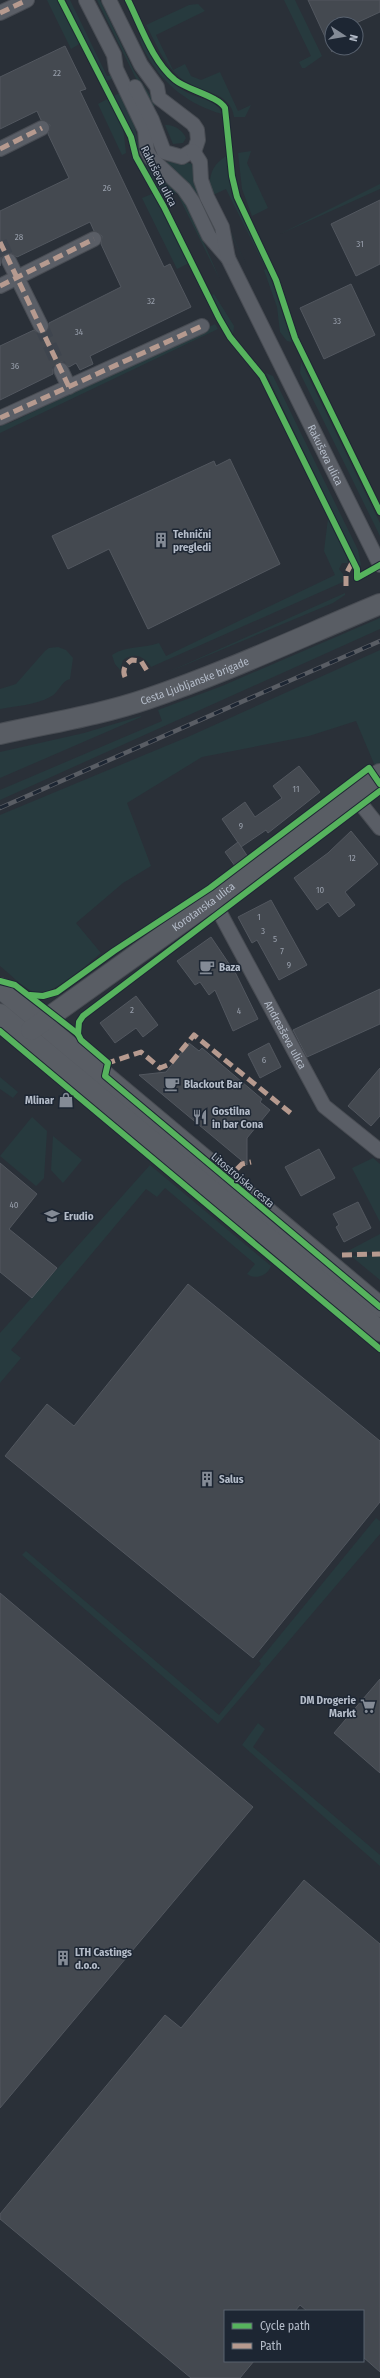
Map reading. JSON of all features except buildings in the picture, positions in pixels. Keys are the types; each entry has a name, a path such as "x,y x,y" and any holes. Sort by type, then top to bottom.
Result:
{"main road":[{"name":"Cesta Ljubljanske brigade","path":"0,734 102,712 147,699 238,665 380,604"},
{"name":"Korotanska ulica","path":"25,1035 213,900 380,774"},
{"name":"Litostrojska cesta","path":"1,992 42,1023 380,1307"},
{"path":"0,1014 380,1331"}],"street":[{"path":"0,13 26,0"},
{"name":"Rakuševa ulica","path":"86,0 114,55 123,64 149,125 146,151 151,158 184,189 193,202 209,236 228,258 380,565"},
{"path":"109,0 141,65 156,87 159,98 172,110 193,124 197,130 198,140 193,151 182,158 164,152 149,125 158,113 172,110"},
{"path":"0,149 42,128"},
{"name":"Rakuševa ulica","path":"193,151 200,162 202,180 207,197 222,227 228,258"},
{"path":"0,286 94,239"},
{"path":"10,261 41,326"},
{"path":"0,418 202,326"},
{"path":"62,370 69,387"},
{"path":"353,794 380,828"},
{"name":"Andreaševa ulica","path":"213,900 324,1106 380,1151"}],"green space":[{"path":"47,0 60,0 81,43 71,49"},
{"path":"66,0 70,0 107,76 112,75 115,77 105,82"},
{"path":"97,0 100,0 134,71 156,104 152,108 150,107"},
{"path":"284,0 295,0 322,56 305,68 302,68 299,62 311,56"},
{"path":"198,4 205,11 156,35 173,70 185,64 191,76 201,80 220,72 238,111 251,105 245,117 234,117 232,109 222,98 192,85 178,76 172,70 162,56 146,25 189,5"},
{"path":"140,34 158,67 170,81 190,94 212,102 220,109 222,114 199,105 179,93 170,85 154,67 143,49"},
{"path":"122,92 132,115 141,154 151,168 178,191 188,206 220,280 177,193 163,196 164,204 150,175 138,157 132,135 113,96"},
{"path":"109,98 123,127 126,153 122,155 98,104"},
{"path":"165,125 174,127 183,132 186,138 183,143 173,144"},
{"path":"251,151 247,163 268,208 252,216 242,189 238,153"},
{"path":"226,156 232,196 268,270 292,342 287,341 280,332 277,307 264,270 266,269 226,189 213,195 247,266 211,194 210,177 217,164"},
{"path":"164,161 194,165 216,231 214,231 190,186"},
{"path":"380,184 380,189 280,234"},
{"path":"154,193 189,263 177,269 142,198"},
{"path":"214,294 234,326 233,334 221,317 211,296"},
{"path":"215,324 218,329 0,433 0,426 12,422"},
{"path":"301,362 380,523 380,536 300,373"},
{"path":"266,373 273,376 358,550 361,565 359,566"},
{"path":"328,518 347,558 348,563 342,563 339,569 343,574 343,582 151,667 139,656 131,656 123,660 120,670 115,664 112,655 118,652 129,648 159,643 166,656 335,575 324,551"},
{"path":"345,593 345,595 333,603 166,673"},
{"path":"380,618 380,629 0,800 0,790 162,721 158,710 222,686"},
{"path":"58,647 66,650 73,658 70,679 64,682 56,693 44,700 32,704 0,709 0,689 16,684 45,651 49,648"},
{"path":"380,650 380,763 375,766 356,721 309,736 202,757 127,803 151,866 123,883 76,923 101,953 68,980 58,986 40,992 32,991 24,986 0,966 0,815 190,736"},
{"path":"141,716 0,778 0,752 84,733"},
{"path":"0,1077 18,1092 13,1098 0,1089"},
{"path":"32,1117 47,1131 44,1178 36,1186 0,1156"},
{"path":"53,1136 82,1160 63,1183 51,1170"},
{"path":"373,1158 380,1164 380,1222 352,1168"},
{"path":"150,1165 271,1266 267,1272 264,1275 257,1277 247,1274 255,1264 165,1188 157,1197 146,1189 11,1350 21,1358 0,1383 0,1333"},
{"path":"380,1234 380,1252 346,1252"},
{"path":"380,1255 380,1280 351,1256"},
{"path":"376,1518 380,1521 380,1534 218,1724 22,1555 26,1551 219,1715 261,1664 259,1661"},
{"path":"258,1723 265,1729 253,1747 380,1855 380,1866 242,1745"}],"tunnel":[{"path":"0,242 9,261"},
{"path":"41,326 61,370"}],"railway":[{"path":"0,808 380,641"}],"marked path":[{"path":"0,13 27,0"},
{"path":"0,149 42,128"},
{"path":"0,286 94,239"},
{"path":"0,242 69,387"},
{"path":"0,418 202,326"},
{"path":"346,586 346,574 353,561"},
{"path":"125,677 125,667 132,660 141,661 149,674"},
{"path":"106,1061 108,1063 141,1052 160,1068 170,1064 194,1035 293,1115"},
{"path":"237,1169 242,1164 251,1162"},
{"path":"342,1255 380,1254"}],"cycle path":[{"path":"61,0 131,137 136,157 164,207 219,318 230,337 262,376 357,569 357,578 380,565"},
{"path":"128,0 153,53 167,72 180,84 216,100 225,108 232,176 237,197 276,280 295,338 380,512"},
{"path":"30,995 43,996 57,992 114,951 210,888 369,768 380,784"},
{"path":"78,1034 79,1022 83,1016 380,791"},
{"path":"0,981 15,985 78,1034 81,1040 108,1063 105,1076 380,1307"},
{"path":"0,1031 380,1349"}],"place":[{"name":"Tehnični pregledi","path":"161,540"},
{"name":"Baza","path":"207,967"},
{"name":"Blackout Bar","path":"172,1084"},
{"name":"Mlinar","path":"66,1100"},
{"name":"Gostilna in bar Cona","path":"200,1117"},
{"name":"Erudio","path":"52,1216"},
{"name":"Salus","path":"207,1479"},
{"name":"DM Drogerie Markt","path":"368,1706"},
{"name":"LTH Castings d.o.o.","path":"63,1958"}]}
